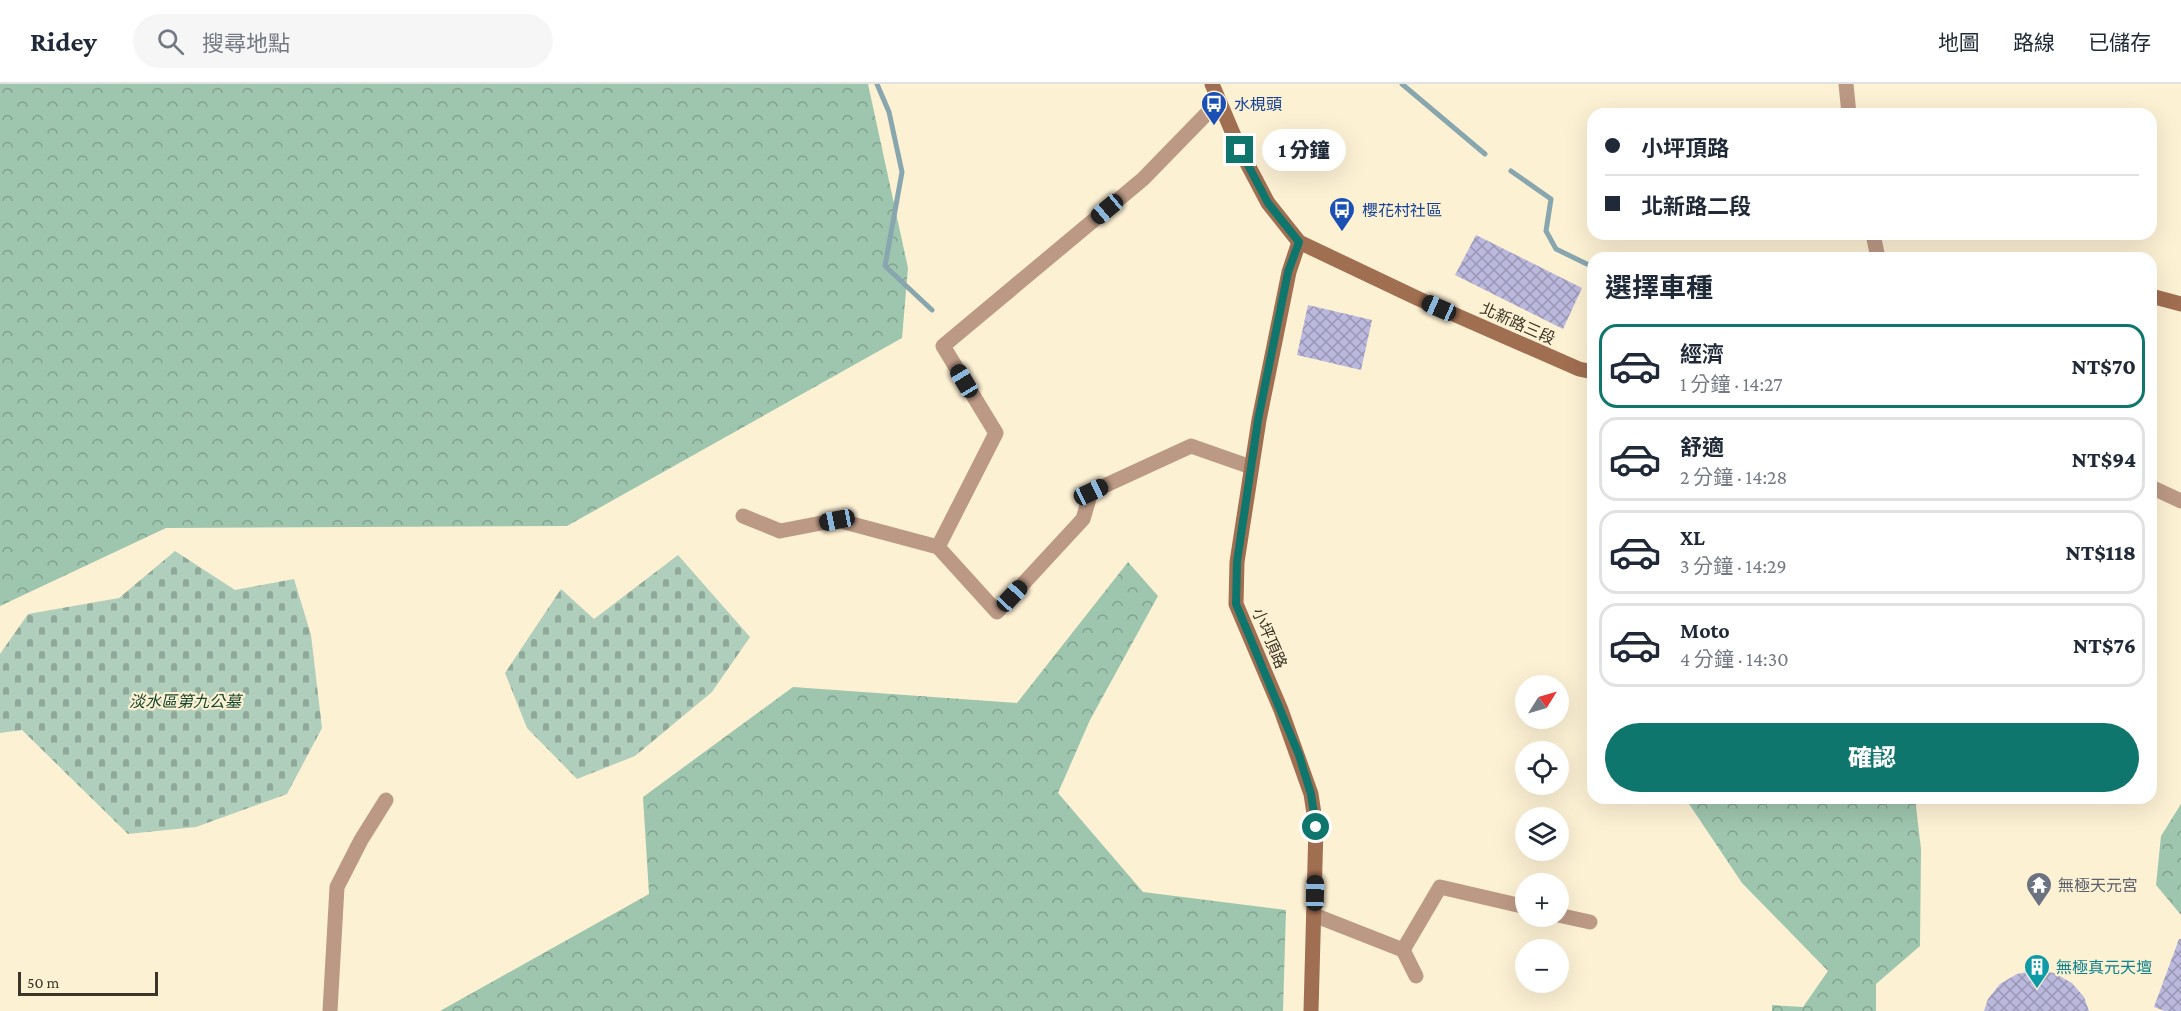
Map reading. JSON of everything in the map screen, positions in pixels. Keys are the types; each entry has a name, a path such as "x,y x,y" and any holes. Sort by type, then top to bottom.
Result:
{"street":[{"path":"1212,84 1240,150 1268,203 1299,242"},
{"path":"1846,84 1848,108"},
{"path":"938,547 996,433 943,346 1143,179 1219,101"},
{"name":"北新路三段","path":"1299,242 1440,308 1587,371"},
{"name":"小坪頂路","path":"1299,242 1288,272 1258,420 1237,562 1236,604 1290,733 1311,794 1316,827 1311,1011"},
{"path":"2157,302 2181,304"},
{"path":"743,516 780,531 837,520 938,547 998,612 1083,519 1091,492 1191,446 1251,467"},
{"path":"2157,490 2181,501"},
{"path":"330,1011 337,887 361,840 386,800"},
{"path":"1403,951 1440,887 1515,904"},
{"path":"1314,915 1403,951 1416,976"},
{"path":"1569,917 1590,922"}],"green space":[{"path":"0,84 868,84 908,268 902,338 567,526 166,528 0,606"},
{"name":"淡水區第九公墓","path":"175,551 235,590 294,579 311,635 322,728 287,794 196,827 128,834 22,730 0,733 0,654 28,614 119,598"},
{"path":"678,555 750,637 712,692 635,756 577,779 527,728 505,673 561,589 594,619"},
{"path":"1128,562 1158,596 1090,720 1058,793 1143,892 1286,910 1283,1011 440,1011 649,894 643,797 793,687 1017,703"},
{"path":"1689,804 1916,804 1921,849 1920,946 1876,984 1876,1011 1772,1011 1772,1005 1803,1007 1828,971 1742,883"},
{"path":"2181,804 2181,915 2156,885 2161,836"}],"building":[{"path":"1476,235 1582,288 1563,329 1455,275"},
{"path":"1308,305 1372,320 1361,370 1297,355"},
{"path":"2179,939 2181,939 2181,1011 2165,1011 2154,1007"},
{"name":"無極真元天壇","path":"2036,970 2054,973 2072,983 2084,997 2089,1011 1984,1011 1988,999 2000,984 2017,974"}],"waterway":[{"path":"877,84 889,112 902,172 885,266 932,310"},
{"path":"1402,84 1485,154"},
{"path":"1511,171 1551,199 1546,231 1556,249 1587,264"}],"place":[{"name":"水梘頭","path":"1214,127"},
{"name":"櫻花村社區","path":"1342,233"},
{"name":"無極天元宮","path":"2039,908"},
{"name":"無極真元天壇","path":"2037,990"}],"route":[{"path":"1240,150 1268,203 1299,242 1288,272 1258,420 1237,562 1236,604 1299,755 1311,794 1316,827"}]}
